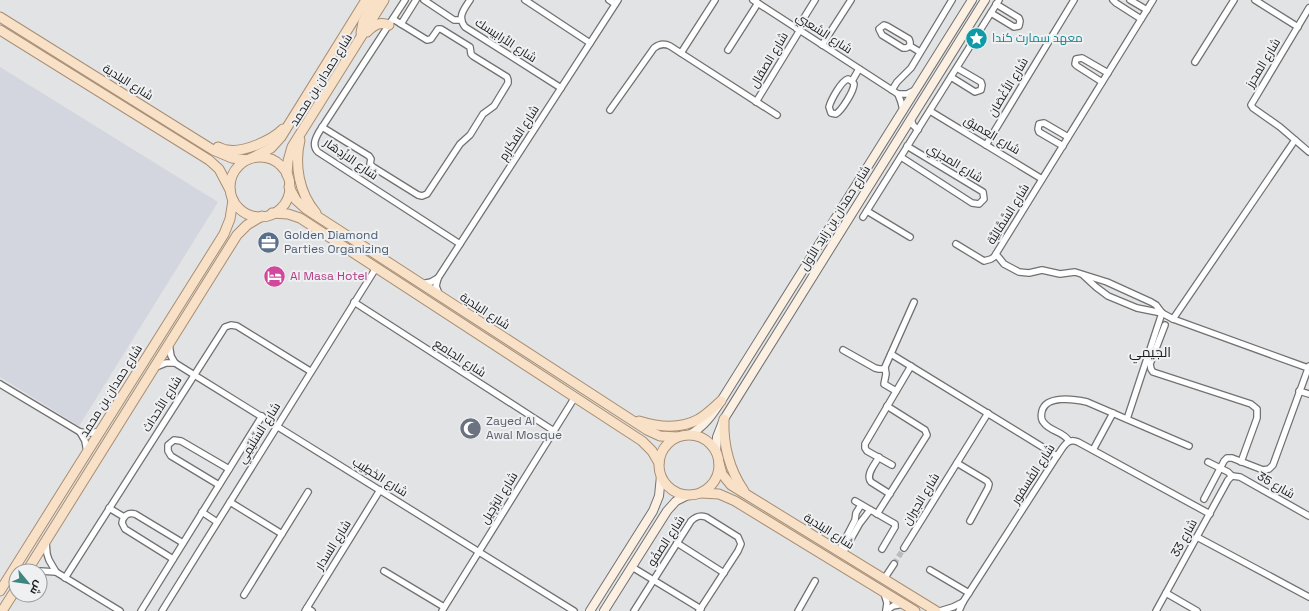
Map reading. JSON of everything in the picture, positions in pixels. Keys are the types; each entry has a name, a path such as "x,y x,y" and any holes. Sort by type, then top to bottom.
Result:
{"main road":[{"path":"362,36 363,22 375,0"},
{"name":"شارع حمدان بن محمد","path":"287,175 289,155 292,147 384,0"},
{"name":"شارع حمدان بن زايد الأول","path":"689,435 707,422 721,401 972,0"},
{"name":"شارع حمدان بن زايد الأول","path":"716,452 717,437 724,419 985,0"},
{"name":"شارع حمدان بن محمد","path":"249,159 266,152 276,144 366,1"},
{"name":"شارع البلدية","path":"0,17 218,153 232,158 249,159"},
{"path":"362,36 377,24 391,22"},
{"name":"شارع البلدية","path":"0,30 209,160 219,169 230,190"},
{"path":"193,137 227,150 241,149 269,140 276,136 292,119"},
{"path":"302,133 298,147 297,160 301,182 308,201 322,220"},
{"path":"261,157 269,158 277,162 287,175 289,187 286,200 283,205 272,213 262,216 248,214 237,206 233,200 230,190 232,176 235,169 249,159 261,157"},
{"name":"شارع البلدية","path":"289,187 301,205 322,220 628,418 653,434 678,437"},
{"name":"شارع حمدان بن محمد","path":"0,591 224,234 230,219 233,200"},
{"name":"شارع البلدية","path":"272,213 288,214 300,218 642,441 652,451 659,463"},
{"name":"شارع حمدان بن محمد","path":"33,563 237,235 247,225 262,216"},
{"path":"628,418 660,426 680,425 699,419 721,401"},
{"path":"724,419 724,438 728,455 736,478 746,494"},
{"path":"591,610 653,511 660,496 661,476 659,463 660,455 664,447 670,441 678,437 689,435 708,441 716,452 719,463 718,472 714,481 701,493 688,495 681,494 669,488 661,476"},
{"name":"شارع البلدية","path":"719,463 722,474 731,485 936,611"},
{"name":"شارع البلدية","path":"701,493 719,494 735,500 915,611"},
{"path":"604,611 667,511 676,501 688,495"},
{"path":"2,611 8,602"}],"street":[{"name":"شارع الازْدِهَار","path":"405,0 322,127 314,144 318,152 460,244"},
{"path":"401,24 416,0"},
{"path":"424,0 454,20 461,20"},
{"name":"شارع الأرابيسك","path":"470,0 462,14 461,20 465,27 561,88"},
{"path":"525,0 590,43"},
{"path":"609,0 617,2"},
{"path":"680,53 715,0"},
{"name":"شارع الصقال","path":"756,102 815,0"},
{"path":"822,45 851,0"},
{"path":"892,90 897,82 909,71 952,0"},
{"name":"شارع الأَغْصَان","path":"986,145 1074,0"},
{"path":"1113,0 1116,4 1141,19"},
{"path":"1130,0 1147,10"},
{"name":"شارع السَّمَّالِيَّة","path":"956,244 984,261 991,259 996,254 1153,0"},
{"path":"1196,62 1234,0"},
{"path":"1255,0 1298,27"},
{"name":"شارع المَكَارِم","path":"438,278 617,2"},
{"name":"شارع الشعبي","path":"728,50 756,2 898,94"},
{"path":"863,217 997,2 1019,18 1019,26 1014,27 991,13"},
{"name":"شارع المحرز","path":"1309,8 1251,104 1253,108 1280,127 1309,152"},
{"path":"322,127 369,156 370,164 373,167 422,196 427,194 460,144 470,135 483,114 494,106 508,83 507,77 473,56 471,54 470,47 441,29 438,29 431,39 427,40 401,24 391,22"},
{"path":"910,46 909,39 887,26 884,25 880,27 879,31 882,35 904,48 910,46 920,52"},
{"path":"610,110 656,46 661,44 667,45 777,115"},
{"path":"1102,82 1077,66 1075,64 1076,59 1082,58 1108,73"},
{"path":"951,77 975,92 981,90 981,82 957,68"},
{"name":"شارع الشعبي","path":"852,80 859,69"},
{"name":"شارع الشعبي","path":"848,79 852,80 854,88 841,110 836,114 832,113 829,109 829,105 843,82 848,79"},
{"path":"903,110 898,94 907,94 915,90"},
{"name":"شارع العميق","path":"930,111 1042,179"},
{"path":"911,118 913,125 918,130"},
{"path":"1063,146 1039,132 1039,124 1044,123 1068,137"},
{"path":"900,136 907,134 914,136"},
{"path":"1173,319 1295,140"},
{"name":"شارع المجزي","path":"901,157 972,203 979,204 982,202 984,195 982,192 908,146"},
{"path":"867,211 910,237"},
{"path":"996,254 1006,265 1022,273 1042,270 1057,274 1075,272 1107,282 1151,302 1156,305 1162,313"},
{"name":"شارع السِّلَيْمِي","path":"162,611 310,371 376,268"},
{"path":"1083,275 1096,288 1108,296 1137,308 1162,313 1173,319 1308,367 1274,465 1269,469 1263,470 1232,458 1227,458 1220,468 1204,499"},
{"path":"421,284 432,282 438,278"},
{"path":"438,278 436,286 440,296"},
{"name":"شارع الجامع","path":"354,302 554,431"},
{"path":"896,391 884,384 886,374 885,369 914,302"},
{"path":"1127,419 1162,313"},
{"name":"شارع الأحداث","path":"65,578 222,329 230,325 237,326 310,371"},
{"path":"1165,325 1150,364 1153,372 1250,404 1257,409 1257,418 1241,462"},
{"path":"154,368 162,364 175,363 171,356 169,344"},
{"path":"844,350 875,368 885,369"},
{"path":"891,354 1057,456"},
{"name":"شارع الخَطِيب","path":"175,363 574,611"},
{"path":"892,465 866,450 865,444 911,366"},
{"path":"0,384 80,432 90,433 100,430"},
{"path":"1299,391 1309,394"},
{"name":"شارع البَرْجِيل","path":"443,609 575,397"},
{"path":"1069,441 1065,436 1042,421 1042,409 1047,403 1058,400 1082,400 1189,446"},
{"path":"877,514 926,437 927,433 925,430 887,406"},
{"name":"شارع الجيران","path":"904,548 988,413"},
{"path":"1093,450 1113,413"},
{"name":"شارع السِّلَيْمِي","path":"141,611 262,416"},
{"path":"80,432 85,441 87,452"},
{"name":"شارع السِّلَيْمِي","path":"219,485 171,456 168,451 168,445 174,440 181,441 229,469"},
{"name":"شارع الفُسفور","path":"959,611 963,602 1057,456 1069,441 1075,440 1210,514"},
{"path":"879,457 869,475 869,479 871,482 890,494"},
{"name":"شارع 35","path":"1208,462 1232,476 1240,477 1309,516"},
{"path":"957,463 987,481 989,484 970,521"},
{"name":"شارع 33","path":"1156,611 1228,480 1232,476"},
{"name":"شارع السدار","path":"308,610 380,490"},
{"path":"244,595 308,492"},
{"path":"230,502 282,534"},
{"path":"854,502 894,523 895,526 882,549"},
{"path":"841,552 855,520 856,513 861,505"},
{"path":"109,508 124,517"},
{"path":"841,552 870,510"},
{"path":"202,512 217,522"},
{"path":"173,559 125,529 122,523 124,517 128,514 135,514 183,543"},
{"name":"شارع الصفُو","path":"634,611 691,521 697,516 706,517 738,537 741,544 740,548 700,610"},
{"path":"1197,537 1309,598"},
{"path":"47,540 47,554 56,572 120,611"},
{"path":"677,543 724,573"},
{"path":"884,579 894,564"},
{"path":"632,567 700,610"},
{"path":"930,570 969,593"},
{"path":"384,571 443,609"},
{"path":"48,572 56,572"},
{"path":"798,611 815,581"},
{"path":"884,593 887,599 886,611"},
{"path":"1166,593 1197,611"},
{"path":"940,611 963,602"},
{"path":"886,611 896,604 904,604"},
{"path":"583,611 591,610"}],"shaded area":[{"path":"0,67 218,202 79,426 0,377"}],"tunnel":[{"path":"894,564 904,548"}],"place":[{"name":"معهد سمارت كندا","path":"977,38"},
{"name":"Golden Diamond Parties Organizing","path":"269,242"},
{"name":"Al Masa Hotel","path":"275,276"},
{"name":"Zayed Al Awal Mosque","path":"470,428"}],"district":[{"name":"الجيمي","path":"1150,352"}]}
